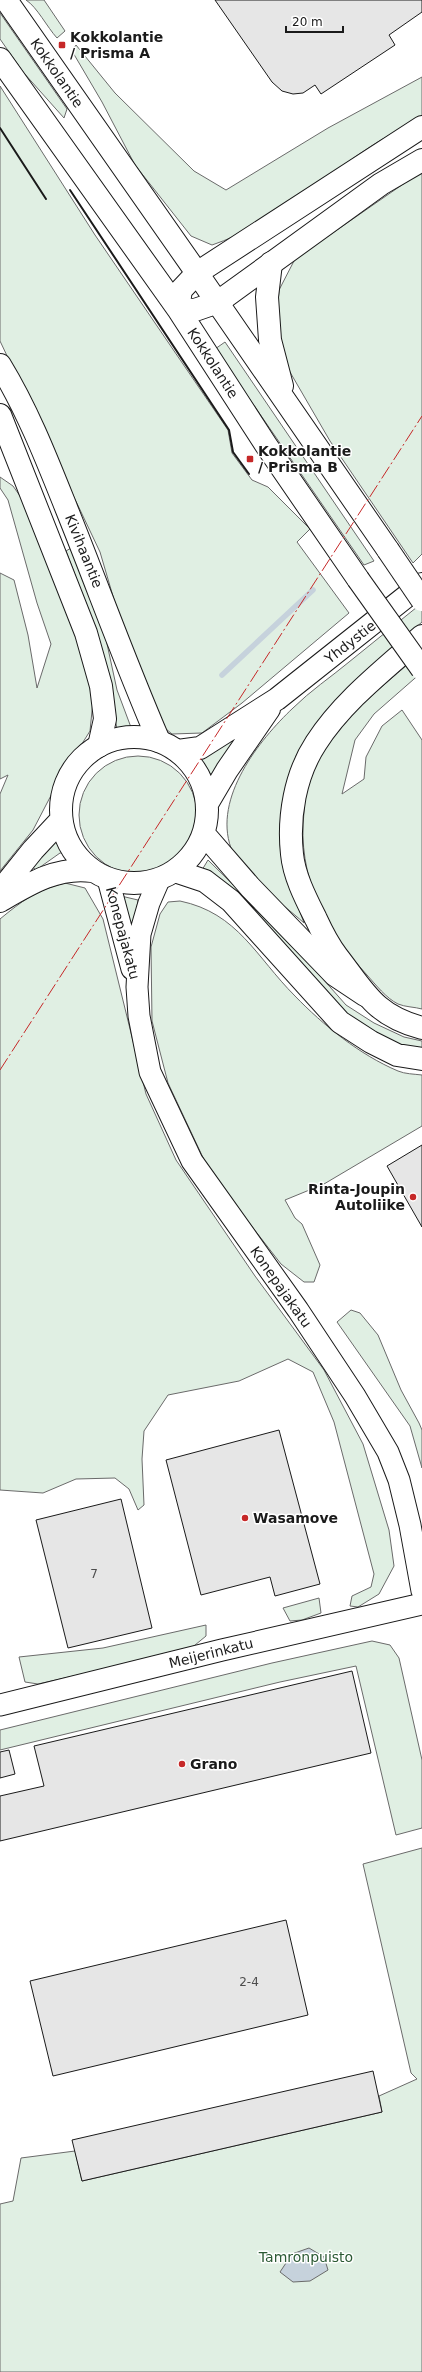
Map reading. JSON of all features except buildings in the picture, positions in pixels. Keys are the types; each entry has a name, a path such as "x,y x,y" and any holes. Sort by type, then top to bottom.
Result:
{"main road":[{"name":"Kokkolantie","path":"6,0 286,400 422,600"},
{"name":"Kokkolantie","path":"0,59 178,309 266,445 422,669"},
{"path":"422,127 197,273 181,290 178,309 195,310 218,302 381,184 422,160"},
{"path":"271,263 267,297 270,340 286,400"},
{"name":"Kivihaantie","path":"0,365 31,420 109,613 122,654 159,741"},
{"path":"2,428 31,420"},
{"name":"Kivihaantie","path":"2,428 86,633 101,686 105,719 99,746"},
{"name":"Yhdystie","path":"178,751 200,748 277,699 422,584"},
{"path":"366,996 330,947 303,893 292,855 291,812 299,778 315,744 350,700 422,636"},
{"name":"Yhdystie","path":"207,804 230,764 277,699"},
{"path":"100,875 72,849 62,820 61,803 65,786 73,770 84,756 99,746 118,739 132,737 159,741 186,757 200,777 207,804 204,834 192,855 167,875"},
{"path":"0,891 33,850 62,820"},
{"path":"204,834 250,887 335,975 396,1019 422,1028"},
{"path":"0,901 49,875 77,868 131,883 167,875 204,881 231,901 340,1022 371,1042 397,1055 422,1059"}],"street":[{"name":"Konepajakatu","path":"100,875 137,986"},
{"name":"Konepajakatu","path":"167,875 149,903 140,934 137,986 139,1016 150,1072 192,1161 298,1310 356,1396 388,1452 399,1480 410,1525 422,1591"},
{"name":"Meijerinkatu","path":"0,1705 245,1644 422,1604"}],"green space":[{"path":"26,0 44,0 65,31 57,38 34,7"},
{"path":"0,13 67,109 64,118 23,72 0,39"},
{"path":"76,45 115,93 194,171 226,190 328,128 422,77 422,119 391,134 360,153 278,212 257,225 212,245 191,236 135,165 102,102 72,51"},
{"path":"0,86 95,235 228,430 232,453 252,480 268,487 310,529 297,542 349,613 242,703 202,733 172,734 160,724 137,678 100,552 0,341"},
{"path":"422,171 422,554 413,563 330,441 283,360 276,329 279,290 295,259"},
{"path":"225,342 374,561 364,565 215,349"},
{"path":"0,477 13,486 32,513 80,644 93,701 90,731 58,782 33,830 0,871 0,794 8,775 0,779 0,573 14,580 28,635 37,688 51,644 37,603 8,500 0,488"},
{"path":"71,548 104,630 117,690 132,730 118,734 114,711 96,641 66,551"},
{"path":"422,603 422,622 357,679 313,730 296,756 285,793 282,861 304,923 263,888 236,858 231,848 227,829 228,810 234,790 242,771 266,736 293,708 313,690"},
{"path":"422,652 422,672 374,714 355,740 342,794 364,779 366,757 382,726 402,710 422,740 422,1009 398,1004 389,998 367,975 338,939 317,901 305,858 303,836 306,786 316,762 341,727 356,711 372,695"},
{"path":"235,734 241,739 214,779 200,759"},
{"path":"138,756 161,760 180,773 193,792 197,815 193,838 180,857 161,870 138,874 115,870 96,857 83,838 79,815 83,792 96,773 115,760"},
{"path":"56,834 64,853 60,853 36,870 30,865"},
{"path":"208,860 284,935 346,1005 374,1023 404,1037 422,1041 422,1053 389,1042 344,1014 202,870"},
{"path":"65,883 85,888 103,919 146,1094 176,1160 255,1276 324,1370 363,1444 389,1530 394,1566 379,1594 358,1607 350,1606 352,1596 371,1587 374,1574 334,1422 313,1372 288,1359 239,1381 168,1395 144,1431 142,1459 144,1505 138,1510 129,1489 115,1478 76,1479 43,1493 0,1490 0,919 37,893"},
{"path":"121,896 138,900 135,922 129,932"},
{"path":"180,901 200,907 217,915 232,926 245,938 295,996 318,1018 356,1048 398,1071 422,1075 422,1126 324,1184 285,1200 295,1218 302,1224 320,1265 314,1282 304,1282 281,1264 236,1206 206,1164 168,1083 152,1021 151,947 160,914 168,902"},
{"path":"351,1310 360,1313 378,1335 401,1390 419,1423 422,1430 422,1468 410,1426 337,1322"},
{"path":"319,1598 321,1613 302,1620 290,1621 283,1608"},
{"path":"206,1625 206,1636 189,1650 38,1684 25,1682 19,1657 103,1648"},
{"path":"372,1641 390,1645 399,1658 422,1760 422,1828 396,1835 356,1666 280,1682 0,1750 0,1730 272,1663"},
{"name":"Tamronpuisto","path":"422,1848 422,2372 0,2372 0,2204 13,2201 21,2158 75,2151 82,2181 382,2112 379,2096 417,2079 411,2073 363,1864"}],"shaded area":[{"path":"309,2248 324,2257 328,2270 310,2281 293,2282 280,2272 292,2254"}],"waterway":[{"path":"222,675 313,590"}],"wall":[{"path":"0,128 46,199"},
{"path":"70,190 229,430 233,452 249,474"}],"power":[{"path":"0,1070 422,416"}],"place":[{"name":"Kokkolantie / Prisma A","path":"62,45"},
{"name":"Kokkolantie / Prisma B","path":"250,459"},
{"name":"Rinta-Joupin Autoliike","path":"413,1197"},
{"name":"Wasamove","path":"245,1518"},
{"name":"Grano","path":"182,1764"}]}
